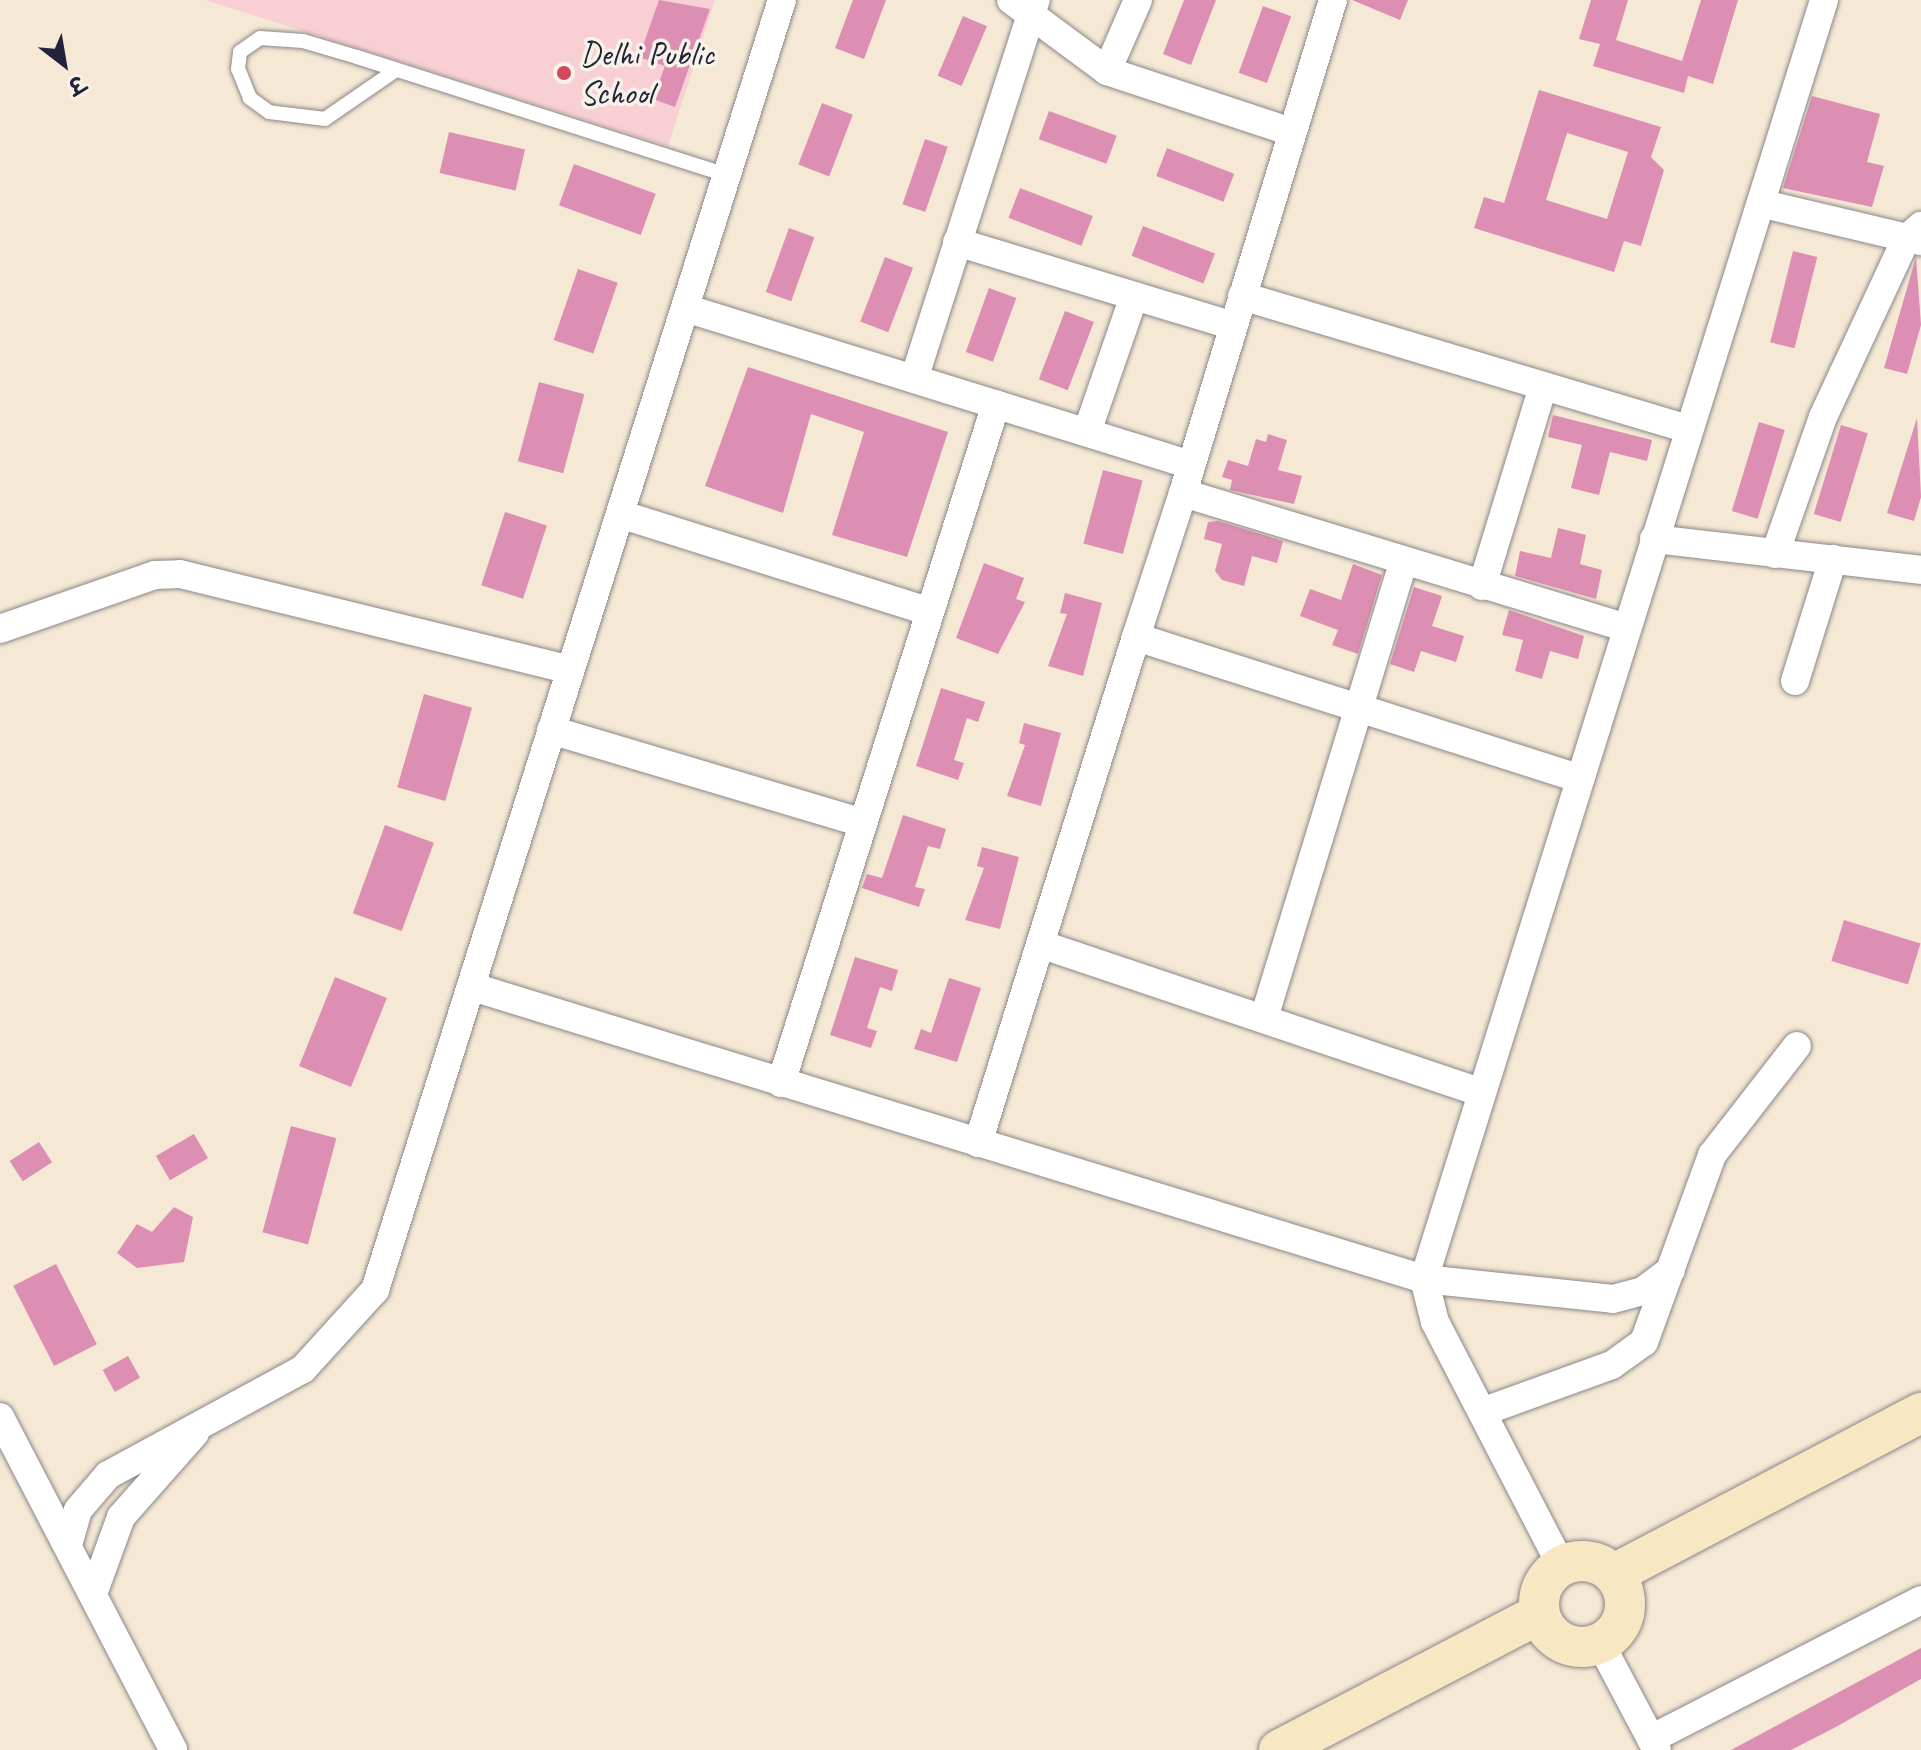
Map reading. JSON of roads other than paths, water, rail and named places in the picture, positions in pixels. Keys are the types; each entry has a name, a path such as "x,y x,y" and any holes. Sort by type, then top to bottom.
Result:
{"main road":[{"path":"1619,1584 1921,1413"},
{"path":"1619,1584 1921,1443"},
{"path":"1545,1624 1545,1581 1561,1565 1579,1560 1619,1584"},
{"path":"1545,1624 1574,1646 1600,1643 1623,1618 1619,1584"},
{"path":"1279,1750 1545,1624"},
{"path":"1329,1750 1545,1624"}],"street":[{"path":"68,1545 78,1510 108,1475 303,1369 351,1325 375,1290 476,988 551,730 782,0"},
{"path":"1107,71 1138,0"},
{"path":"978,1143 1183,493 1333,0"},
{"path":"1561,1565 1435,1322 1424,1279 1478,1091 1575,777 1764,204 1824,0"},
{"path":"914,379 1026,5 1107,71 1291,132"},
{"path":"1764,204 1916,235 1823,417 1775,554"},
{"path":"957,242 1233,326"},
{"path":"1087,432 1134,296"},
{"path":"1242,296 1688,429"},
{"path":"685,308 1191,465"},
{"path":"1482,586 1543,386"},
{"path":"781,1083 860,822 996,404"},
{"path":"1183,493 1623,627"},
{"path":"620,514 928,611"},
{"path":"1654,539 1921,570"},
{"path":"1795,681 1833,559"},
{"path":"1264,1018 1356,704 1404,561"},
{"path":"0,629 155,575 180,574 570,670"},
{"path":"1136,637 1356,704 1575,777"},
{"path":"551,730 860,822"},
{"path":"1040,944 1478,1091"},
{"path":"476,988 1424,1279 1613,1299 1643,1291 1671,1270"},
{"path":"1482,1412 1634,1353 1671,1270 1712,1155 1797,1046"},
{"path":"0,1417 173,1750"},
{"path":"93,1594 121,1517 207,1421"},
{"path":"1600,1643 1654,1745 1921,1600"}],"lane":[{"path":"396,70 325,119 269,112 250,98 238,69 248,43 274,36 396,70 727,175"}],"place":[{"name":"Delhi Public School","path":"564,73"}]}
